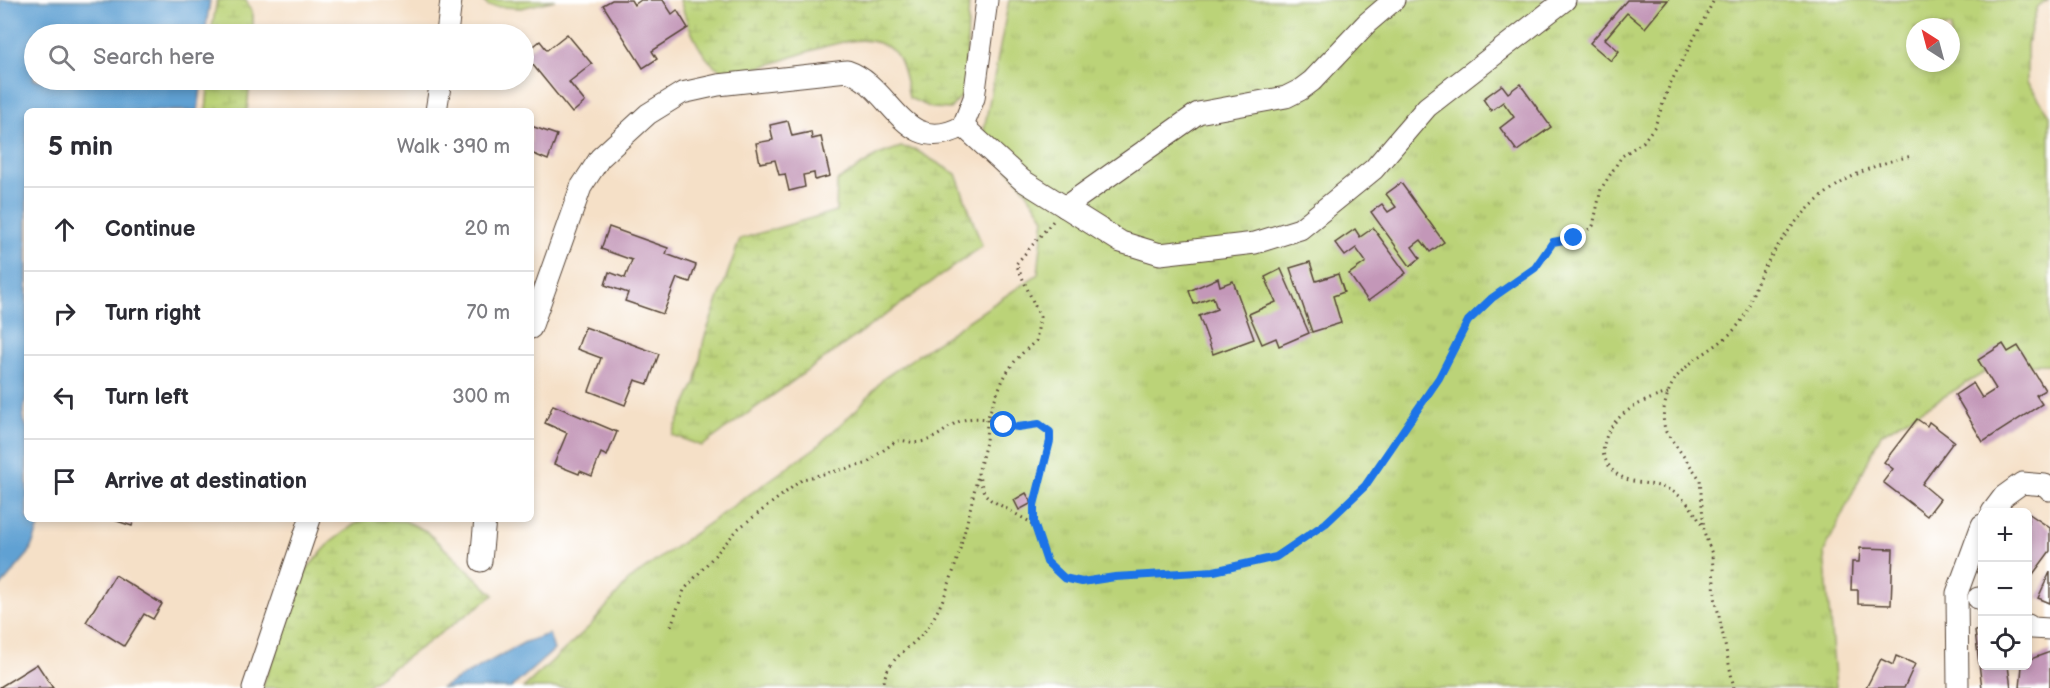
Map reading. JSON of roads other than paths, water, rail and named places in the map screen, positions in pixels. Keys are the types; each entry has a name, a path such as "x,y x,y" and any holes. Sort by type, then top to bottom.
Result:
{"street":[{"path":"448,24 451,0"},
{"path":"534,320 581,188 600,158 648,114 682,93 718,86 847,71 860,75 907,126 931,134 948,135 963,126 974,98 987,0"},
{"path":"1065,207 1198,114 1286,97 1300,90 1312,81 1367,23 1394,0"},
{"path":"963,126 1022,180 1121,242 1160,254 1255,243 1300,229 1374,169 1427,107 1565,0"},
{"path":"436,108 439,90"},
{"path":"1996,508 2004,496 2022,483 2045,485 2050,490"},
{"path":"253,688 309,522"},
{"path":"481,561 485,522"},
{"path":"1958,688 1957,593 1978,538"},
{"path":"2032,628 2050,629"}],"water":[{"path":"0,0 210,0 206,24 24,24 24,90 201,90 198,108 24,108 24,522 41,522 29,553 0,587"},
{"path":"549,634 554,650 511,688 441,688 525,642"}]}
